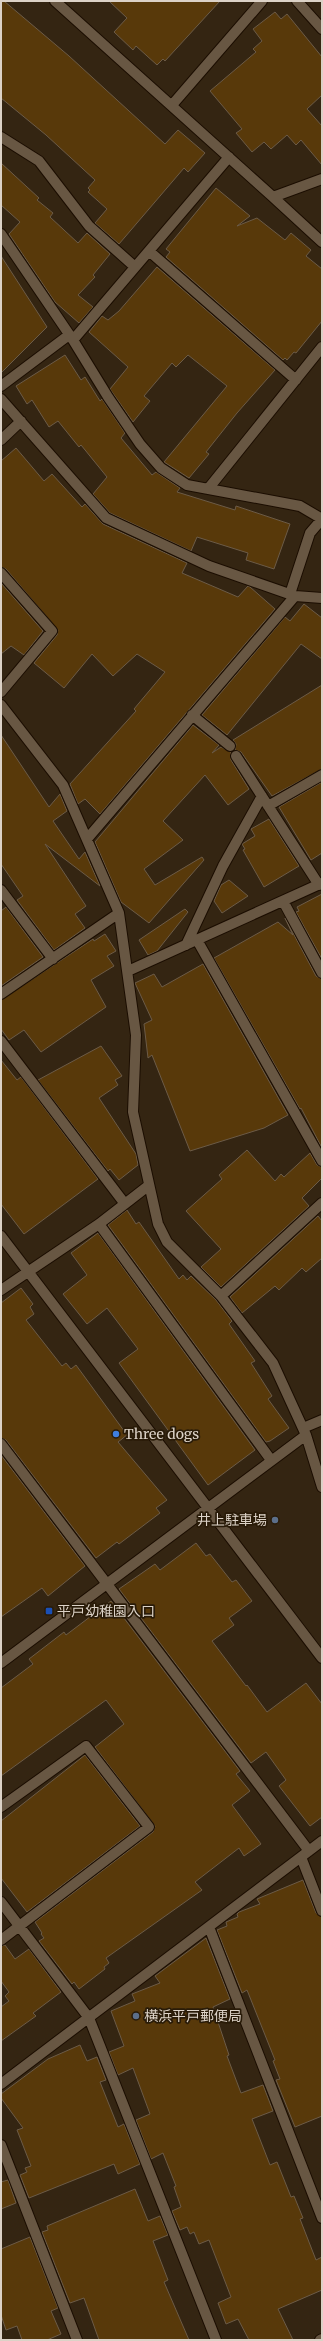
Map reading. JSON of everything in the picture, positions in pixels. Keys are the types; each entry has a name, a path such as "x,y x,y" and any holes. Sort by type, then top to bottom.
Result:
{"street":[{"path":"56,1 322,242"},
{"path":"172,105 262,1"},
{"path":"297,1 322,29"},
{"path":"1,136 39,161 89,226 135,267"},
{"path":"1,386 71,337 135,267 229,157"},
{"path":"273,198 322,178"},
{"path":"1,234 71,337 132,432 161,468 187,485 300,506 322,519 310,533 292,595 87,838"},
{"path":"148,251 296,380"},
{"path":"208,489 322,347"},
{"path":"1,399 106,518 209,566 292,595 322,598"},
{"path":"1,440 21,421"},
{"path":"1,573 52,631 1,692"},
{"path":"1,705 63,785 119,913 136,1035 133,1112 148,1186 158,1224 167,1242 221,1296 273,1363 304,1431 322,1487"},
{"path":"192,715 230,746"},
{"path":"128,971 320,884 236,756"},
{"path":"268,806 322,775"},
{"path":"186,945 223,866 262,796"},
{"path":"1,890 53,959"},
{"path":"283,901 322,973"},
{"path":"1,994 119,913"},
{"path":"197,940 322,1161"},
{"path":"1,1040 125,1204"},
{"path":"1,1290 98,1224 148,1186"},
{"path":"221,1296 322,1203"},
{"path":"98,1224 271,1460"},
{"path":"1,1236 207,1509 322,1658"},
{"path":"1,1663 271,1460 304,1431 322,1420"},
{"path":"1,1444 305,1854 322,1911"},
{"path":"1,1807 86,1746 149,1827 1,1940"},
{"path":"1,2084 322,1841"},
{"path":"1,1902 89,2018 216,2340"},
{"path":"209,1927 322,2218"},
{"path":"1,2145 77,2340"}],"building":[{"path":"1,1 4,1 69,56 165,144 178,130 205,153 188,172 184,168 119,244 95,223 107,209 88,192 90,190 88,188 95,180 46,135 1,98"},
{"path":"109,1 220,1 165,61 163,59 157,65 136,46 133,50 114,32 127,18"},
{"path":"275,12 281,19 287,14 322,57 322,95 307,109 322,126 322,165 301,140 296,145 287,135 271,149 264,142 252,152 236,133 242,129 210,91 256,52 253,49 262,41 253,29"},
{"path":"1,163 39,198 37,200 53,213 50,217 78,243 87,233 110,254 93,275 95,277 78,295 93,307 79,323 55,302 9,234 20,222 1,205"},
{"path":"216,188 250,216 237,226 257,218 285,240 291,233 311,250 306,256 322,269 322,321 296,353 294,352 287,360 285,358 283,360 166,257 170,252 166,249"},
{"path":"1,256 47,327 1,373"},
{"path":"157,267 275,370 237,413 206,452 209,454 189,478 164,462 227,386 188,355 176,367 172,363 144,396 150,401 133,422 110,389 128,367 89,332 102,316 108,320 119,311"},
{"path":"65,355 81,380 85,377 100,401 102,399 125,433 121,438 152,475 156,472 180,488 177,492 235,510 236,506 290,524 274,569 246,560 248,553 197,537 191,551 110,513 93,494 107,477 81,445 79,447 58,421 49,427 32,400 27,404 16,386"},
{"path":"16,448 44,481 52,474 82,507 85,504 103,524 187,563 182,573 238,597 248,586 275,609 100,814 85,799 78,804 70,784 136,711 134,709 165,672 137,654 113,676 92,654 64,688 34,663 57,635 58,630 6,569 1,567 1,461"},
{"path":"1,583 43,631 24,655 11,646 1,654"},
{"path":"304,604 322,618 322,659 301,644 227,735 202,715 285,617 290,621"},
{"path":"322,685 322,769 272,796 241,752 235,750 236,744 233,740"},
{"path":"193,725 219,745 212,753 221,747 231,752 231,760 249,789 228,805 205,775 163,821 183,840 144,869 155,885 202,857 204,860 149,923 121,902 95,842"},
{"path":"1,735 49,807 60,794 67,811 53,821 79,859 85,852 100,886 45,844 86,906 75,914 85,928 54,950 17,900 23,896 1,864"},
{"path":"322,782 322,853 311,860 279,807"},
{"path":"269,819 299,866 264,887 243,850 245,849 242,844 255,836 251,829"},
{"path":"229,880 248,896 222,913 214,901 221,885"},
{"path":"322,894 322,959 296,912 299,911 297,907"},
{"path":"6,907 43,957 1,986 1,911"},
{"path":"185,909 188,912 157,951 148,955 139,940"},
{"path":"285,918 316,976 322,979 322,1148 301,1108 300,1109 214,958 278,922 293,935"},
{"path":"105,934 116,951 107,956 114,966 91,980 106,1007 41,1052 24,1030 9,1040 1,1029 1,1000 93,939 94,941"},
{"path":"203,964 288,1115 264,1128 190,1151 152,1055 148,1058 144,1024 152,1020 135,983 154,974 162,987"},
{"path":"101,1046 122,1076 115,1080 118,1085 99,1098 136,1154 138,1165 119,1180 110,1169 108,1171 38,1080"},
{"path":"1,1060 17,1080 21,1077 98,1179 24,1234 1,1204"},
{"path":"247,1150 275,1181 281,1174 284,1177 310,1153 317,1165 322,1167 322,1178 302,1198 309,1206 221,1287 201,1267 221,1249 186,1211 222,1179 219,1175"},
{"path":"127,1210 136,1224 139,1222 179,1279 183,1275 187,1280 191,1276 216,1300 232,1321 229,1324 255,1361 251,1363 272,1396 268,1399 289,1428 270,1441 266,1442 108,1225"},
{"path":"318,1216 322,1221 322,1258 306,1272 302,1268 279,1290 275,1286 242,1313 230,1297"},
{"path":"98,1233 255,1450 208,1485 119,1363 138,1349 107,1308 87,1324 63,1294 87,1275 71,1253"},
{"path":"21,1288 33,1304 30,1307 34,1314 26,1320 62,1366 66,1363 71,1369 76,1365 127,1435 118,1442 167,1500 156,1508 160,1513 119,1544 117,1542 96,1558 6,1440 1,1438 1,1303"},
{"path":"1,1455 85,1566 48,1596 42,1588 1,1617"},
{"path":"196,1543 206,1556 210,1554 232,1582 236,1580 252,1601 229,1618 234,1625 212,1641 246,1686 247,1685 267,1712 306,1683 322,1704 322,1817 310,1826 279,1786 286,1780 266,1752 251,1763 119,1589 155,1564 160,1570"},
{"path":"111,1601 240,1771 236,1774 250,1791 232,1805 261,1844 244,1856 239,1848 195,1882 202,1890 106,1958 109,1963 104,1967 105,1969 79,1989 74,1982 72,1984 39,1941 44,1938 35,1922 153,1832 155,1826 95,1747 124,1724 106,1700 1,1776 1,1688 33,1664 29,1659 64,1632 66,1635"},
{"path":"85,1755 140,1826 27,1912 1,1878 1,1821"},
{"path":"303,1880 316,1913 322,1917 322,2116 295,2127 276,2080 280,2079 273,2061 275,2060 247,1990 242,1993 217,1930 227,1926 226,1922 238,1917 237,1914 239,1912 260,1904 257,1899"},
{"path":"206,1938 230,1999 213,2007 229,2055 227,2056 241,2093 263,2085 273,2111 252,2119 270,2165 277,2162 291,2197 294,2196 303,2218 300,2219 316,2260 322,2257 322,2290 278,2309 293,2340 249,2340 238,2319 226,2324 218,2303 231,2297 209,2240 199,2244 194,2232 190,2234 187,2227 180,2230 172,2211 181,2207 174,2187 176,2186 163,2153 151,2159 136,2120 150,2114 133,2068 118,2075 109,2052 124,2046 111,2011 135,2001 132,1994 160,1983 155,1976"},
{"path":"5,1945 15,1959 29,1949 61,1992 33,2013 36,2016 1,2041 1,2007 9,2001 5,1996 9,1992 1,1981 1,1946"},
{"path":"80,2045 87,2061 97,2057 106,2080 100,2082 118,2127 124,2124 140,2164 118,2174 114,2164 29,2198 20,2175 27,2172 25,2168 31,2166 17,2130 23,2128 1,2098 1,2094 48,2059"},
{"path":"8,2180 16,2203 1,2209 1,2182"},
{"path":"135,2189 148,2221 160,2216 168,2235 153,2241 168,2280 164,2282 189,2340 99,2340 84,2298 70,2303 42,2232 48,2230 47,2226"},
{"path":"30,2237 58,2308 51,2311 61,2334 47,2340 22,2340 17,2326 6,2330 1,2315 1,2249"}],"place":[{"name":"Three dogs","path":"116,1434"},
{"name":"井上駐車場","path":"275,1520"},
{"name":"平戸幼稚園入口","path":"49,1611"},
{"name":"横浜平戸郵便局","path":"136,2016"}]}
